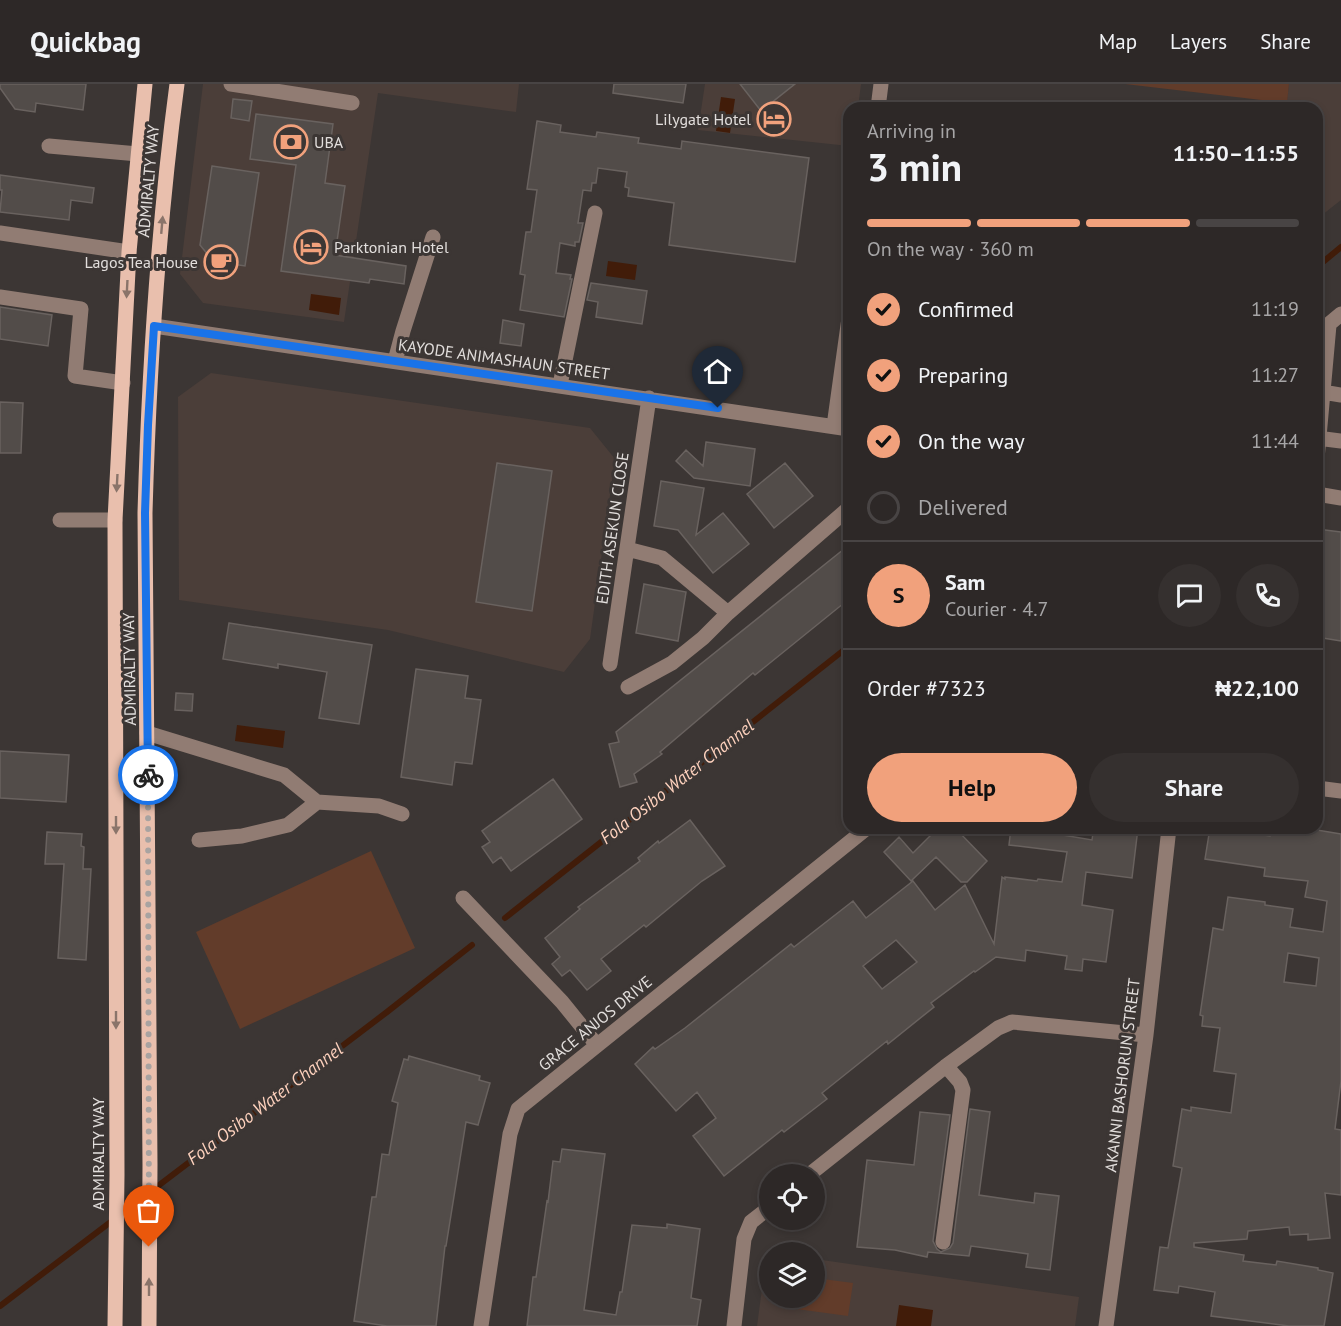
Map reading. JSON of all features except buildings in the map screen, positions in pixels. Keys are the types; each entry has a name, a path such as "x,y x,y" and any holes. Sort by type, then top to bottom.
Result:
{"main road":[{"name":"ADMIRALTY WAY","path":"115,1326 117,1175 115,520 129,252 145,84"},
{"name":"ADMIRALTY WAY","path":"149,1326 145,513 154,326 170,134 177,84"}],"street":[{"path":"231,84 352,103"},
{"path":"879,102 881,84"},
{"path":"49,146 138,154"},
{"path":"560,385 595,213"},
{"path":"0,233 129,252"},
{"path":"395,361 433,237"},
{"path":"0,297 81,309 75,376 123,383"},
{"path":"1323,330 1341,314"},
{"name":"KAYODE ANIMASHAUN STREET","path":"154,326 842,427"},
{"path":"1323,392 1341,395"},
{"name":"EDITH ASEKUN CLOSE","path":"610,664 649,398"},
{"path":"842,427 843,411"},
{"path":"1323,439 1341,441"},
{"path":"1323,495 1341,498"},
{"path":"628,687 672,663 703,638 728,613 843,513"},
{"path":"60,520 115,520"},
{"path":"627,549 662,558 728,613"},
{"path":"147,733 284,775 317,802 379,806 402,813"},
{"path":"1323,789 1341,791"},
{"path":"199,840 242,836 288,825 317,802"},
{"name":"GRACE ANJOS DRIVE","path":"481,1326 510,1134 518,1109 859,834"},
{"name":"AKANNI BASHORUN STREET","path":"1106,1326 1146,1035 1167,834"},
{"path":"463,898 562,1002 596,1044"},
{"path":"823,1164 946,1066 999,1028 1012,1022 1146,1035"},
{"path":"943,1242 963,1090 960,1082 946,1066"},
{"path":"734,1326 744,1239 751,1222 759,1216"}],"shaded area":[{"path":"203,84 519,84 516,112 378,93 344,322 203,303 180,274"},
{"name":"Lilygate Hotel","path":"705,84 861,84 859,102 843,102 843,145 698,130"},
{"path":"1125,84 1289,84 1287,102"},
{"path":"1289,84 1341,84 1341,200 1323,214 1323,102 1287,102"},
{"path":"721,97 735,99 730,133 716,131"},
{"path":"608,261 637,265 635,280 606,276"},
{"path":"311,294 341,298 339,315 309,310"},
{"path":"211,373 590,428 615,459 590,639 564,672 388,630 179,600 178,397"},
{"path":"237,725 285,731 283,748 235,741"},
{"path":"371,851 415,948 240,1029 196,932"},
{"path":"825,1260 1079,1297 1075,1326 757,1326 759,1308 825,1308"},
{"path":"825,1279 853,1283 848,1316 789,1308 825,1308"},
{"path":"899,1305 933,1310 931,1326 896,1326"}],"waterway":[{"name":"Fola Osibo Water Channel","path":"1323,262 1341,247"},
{"name":"Fola Osibo Water Channel","path":"505,918 843,651"},
{"name":"Fola Osibo Water Channel","path":"0,1306 472,945"}],"way so far":[{"path":"148,775 149,1247"}],"place":[{"name":"Lilygate Hotel","path":"774,119"},
{"name":"UBA","path":"291,142"},
{"name":"Parktonian Hotel","path":"311,247"},
{"name":"Lagos Tea House","path":"221,262"}],"route":[{"path":"148,775 145,513 154,326 718,408"}]}
